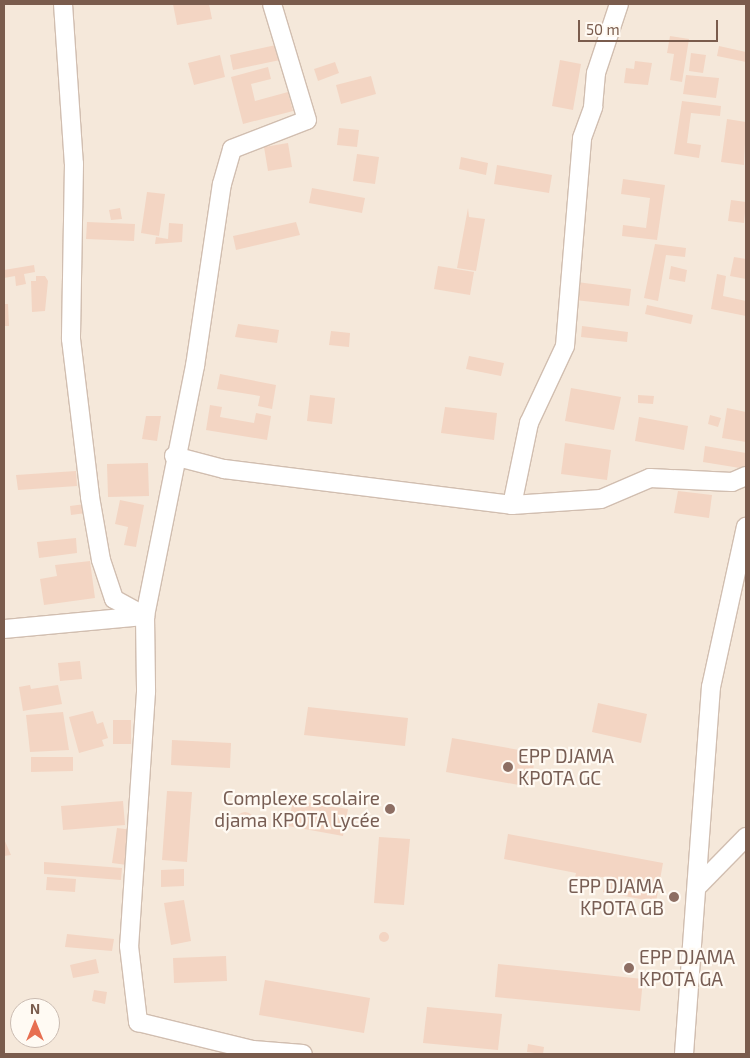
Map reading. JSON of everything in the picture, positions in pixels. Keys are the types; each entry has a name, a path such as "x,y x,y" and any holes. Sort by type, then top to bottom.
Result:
{"street":[{"path":"63,4 74,164 71,339 86,467 101,560 114,599 145,616"},
{"path":"272,4 307,120 232,149 222,184 196,366 174,456 145,616 146,692 129,946 138,1022 253,1050 303,1054"},
{"path":"512,505 529,423 565,346 582,138 593,106 596,73 619,4"},
{"path":"174,456 224,469 512,505 601,499 650,478 732,482 746,476"},
{"path":"684,1054 698,886 711,687 746,527"},
{"path":"4,629 145,616"},
{"path":"698,886 746,838"}],"shaded area":[{"path":"4,4 746,4 746,1054 4,1054"}],"building":[{"path":"173,4 209,4 212,19 177,25"},
{"path":"670,36 689,39 682,82 670,80 674,54 667,53"},
{"path":"276,45 280,60 233,70 230,55"},
{"path":"719,46 746,52 746,62 717,56"},
{"path":"691,53 706,55 703,73 689,71"},
{"path":"220,55 225,77 194,85 188,63"},
{"path":"560,60 581,64 573,110 552,106"},
{"path":"635,61 652,63 648,85 624,83 626,68 634,69"},
{"path":"335,62 339,73 318,81 314,69"},
{"path":"268,67 271,79 251,84 255,101 288,92 293,111 243,124 231,77"},
{"path":"686,75 719,78 716,98 683,94"},
{"path":"371,76 376,94 341,104 336,85"},
{"path":"682,101 721,106 720,116 691,113 687,143 701,145 699,158 674,154"},
{"path":"727,119 746,122 744,165 721,162"},
{"path":"339,128 359,130 357,147 337,145"},
{"path":"288,143 292,167 268,171 264,147"},
{"path":"357,154 379,157 375,184 353,181"},
{"path":"461,157 488,163 486,175 459,169"},
{"path":"497,165 552,175 549,193 494,184"},
{"path":"623,179 665,185 657,240 622,236 623,225 646,228 650,198 621,194"},
{"path":"312,188 365,198 362,213 309,203"},
{"path":"147,192 165,194 159,236 141,233"},
{"path":"731,200 746,202 744,223 728,221"},
{"path":"120,208 122,219 111,220 109,210"},
{"path":"468,208 469,217 485,219 476,271 457,268"},
{"path":"87,222 135,224 134,241 86,239"},
{"path":"296,222 300,235 236,250 233,236"},
{"path":"169,223 183,224 182,242 155,244 156,237 168,239"},
{"path":"655,244 686,248 685,257 666,255 658,301 644,298"},
{"path":"734,257 746,259 746,279 730,276"},
{"path":"34,265 35,272 24,274 26,284 16,286 15,276 4,278 4,270"},
{"path":"438,266 474,272 470,295 434,289"},
{"path":"671,266 687,270 685,282 669,279"},
{"path":"717,274 726,276 723,296 746,301 746,316 711,309"},
{"path":"36,276 45,276 48,281 45,311 32,312 31,281 36,281"},
{"path":"577,282 631,289 629,306 575,300"},
{"path":"4,304 8,304 9,326 4,326"},
{"path":"647,305 693,315 691,324 645,314"},
{"path":"238,324 279,330 277,343 235,337"},
{"path":"582,326 628,332 627,342 581,337"},
{"path":"331,331 350,333 349,347 329,345"},
{"path":"469,356 504,363 501,376 466,369"},
{"path":"220,374 276,385 272,409 258,406 260,396 217,389"},
{"path":"571,388 621,397 614,430 565,421"},
{"path":"310,395 335,398 332,424 307,421"},
{"path":"638,395 654,396 653,404 638,403"},
{"path":"210,405 222,407 220,417 254,423 256,413 271,416 267,440 206,430"},
{"path":"445,407 497,413 494,440 441,433"},
{"path":"727,408 746,412 746,442 722,438"},
{"path":"710,415 721,418 718,427 708,424"},
{"path":"146,416 161,416 157,441 142,439"},
{"path":"639,417 688,426 684,450 635,441"},
{"path":"565,443 611,450 607,480 561,474"},
{"path":"705,446 746,453 746,469 703,462"},
{"path":"148,463 149,496 108,497 107,464"},
{"path":"76,471 77,486 18,490 16,475"},
{"path":"678,491 712,495 709,518 674,513"},
{"path":"120,500 144,505 136,547 124,545 128,527 115,524"},
{"path":"85,504 86,513 71,515 70,506"},
{"path":"76,538 77,553 39,558 37,542"},
{"path":"90,561 95,598 44,605 40,579 57,576 55,565"},
{"path":"80,661 82,679 60,681 58,663"},
{"path":"30,685 31,689 58,685 62,704 23,711 19,687"},
{"path":"598,703 647,714 641,743 592,732"},
{"path":"308,707 408,718 405,746 304,735"},
{"path":"93,711 97,724 103,722 108,738 102,740 104,746 79,753 69,717"},
{"path":"63,712 69,750 30,752 26,715"},
{"path":"113,720 131,720 131,744 113,744"},
{"path":"452,738 536,753 530,787 446,772"},
{"path":"172,740 231,743 230,768 171,765"},
{"path":"31,757 73,757 73,771 31,772"},
{"path":"167,791 192,792 187,862 162,860"},
{"path":"293,800 348,809 343,836 288,826"},
{"path":"123,801 125,825 63,830 61,806"},
{"path":"241,812 249,812 254,817 252,828 241,830 236,825 236,817"},
{"path":"117,828 133,830 127,865 112,863"},
{"path":"508,834 663,863 656,902 603,892 606,878 596,876 594,886 574,882 576,873 504,859"},
{"path":"379,837 410,839 404,905 374,903"},
{"path":"4,839 11,855 4,856"},
{"path":"44,862 122,868 121,880 44,874"},
{"path":"184,869 184,886 161,887 161,870"},
{"path":"47,877 76,879 75,892 46,890"},
{"path":"184,900 191,941 171,945 164,903"},
{"path":"384,932 389,937 384,942 379,937"},
{"path":"67,934 114,939 112,951 65,947"},
{"path":"226,956 227,981 174,983 173,958"},
{"path":"96,959 99,973 73,978 70,965"},
{"path":"498,964 643,979 640,1011 495,997"},
{"path":"265,980 370,998 364,1033 259,1015"},
{"path":"94,990 107,992 105,1004 92,1001"},
{"path":"427,1007 502,1014 498,1050 423,1043"},
{"path":"528,1044 544,1047 543,1054 527,1052"}],"place":[{"name":"EPP DJAMA KPOTA GC","path":"508,767"},
{"name":"Complexe scolaire djama KPOTA Lycée","path":"390,809"},
{"name":"EPP DJAMA KPOTA GB","path":"674,897"},
{"name":"EPP DJAMA KPOTA GA","path":"629,968"}]}
